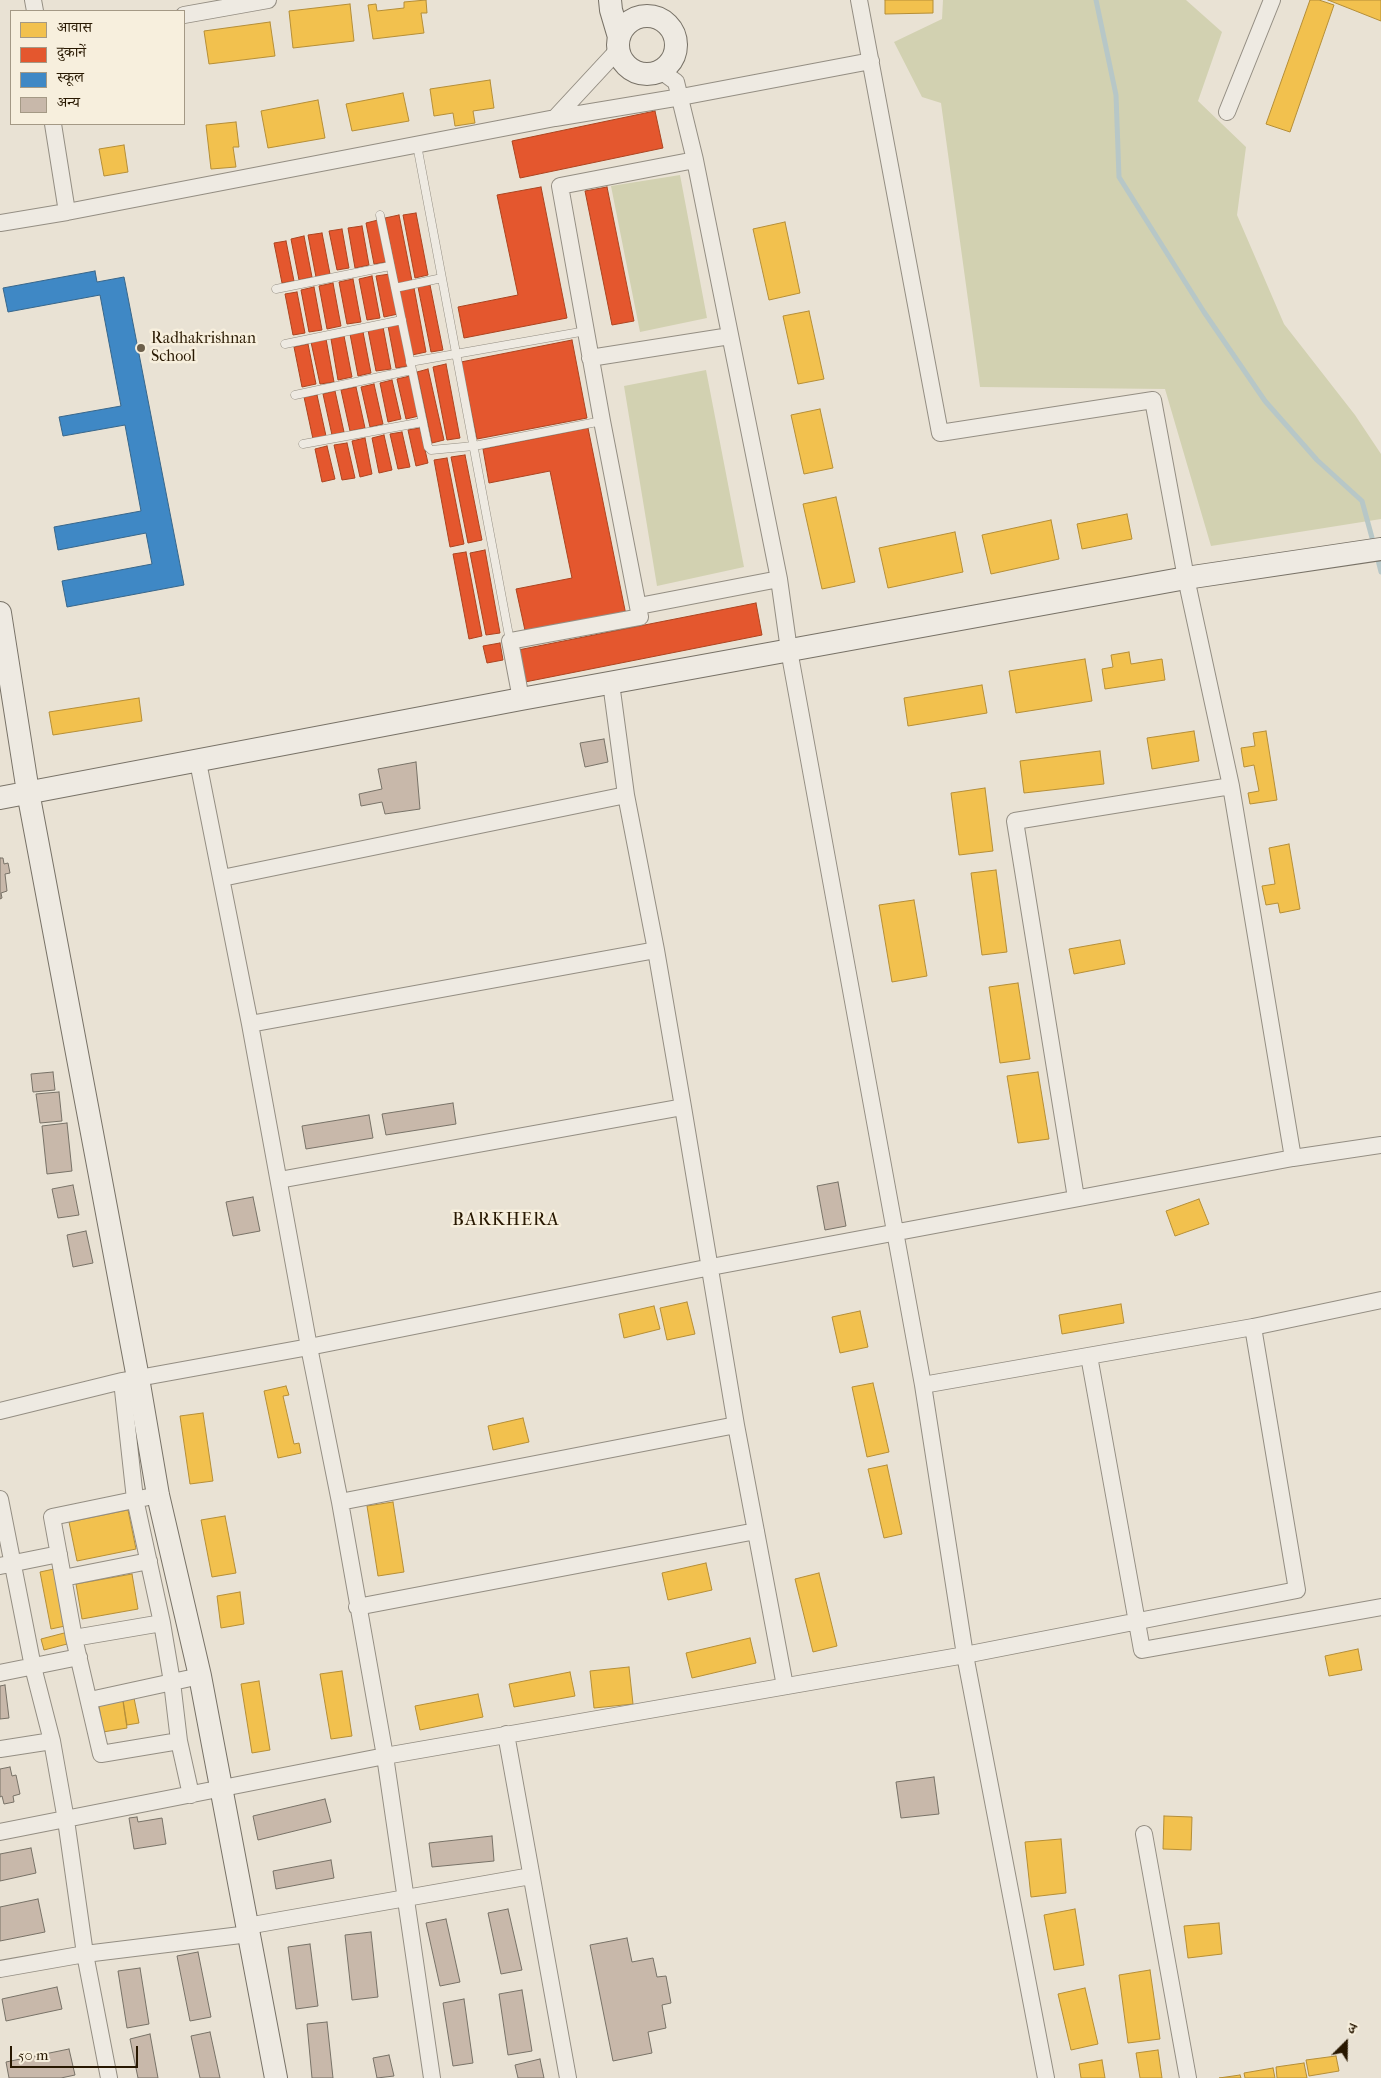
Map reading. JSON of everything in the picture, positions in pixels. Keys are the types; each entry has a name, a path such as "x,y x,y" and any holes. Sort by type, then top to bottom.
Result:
{"main road":[{"path":"610,0 619,43 627,66 635,71 643,74 661,71 669,65 674,57 676,38 664,11 657,17 640,8 623,28 619,43"},
{"path":"0,798 198,762 521,699 1186,578 1381,549"},
{"path":"0,613 28,792 130,1380 200,1676 276,2078"}],"street":[{"path":"185,15 268,0"},
{"path":"859,0 940,433 1153,400 1186,578 1231,786 1293,1158"},
{"path":"1228,112 1272,0"},
{"path":"555,118 619,43"},
{"path":"0,223 67,212 555,118 681,97 871,61"},
{"path":"661,71 676,82 696,160 779,579 788,650 924,1384 965,1654 1046,2078"},
{"path":"53,125 67,212"},
{"path":"521,699 510,641 640,617 590,358 560,186 696,160"},
{"path":"590,358 730,336"},
{"path":"639,606 779,579"},
{"path":"611,683 626,795 656,950 711,1267 736,1425 785,1686"},
{"path":"198,762 250,1024 308,1347 340,1502 357,1607 385,1756 432,2078"},
{"path":"1076,1198 1015,821 1231,786"},
{"path":"222,878 626,795"},
{"path":"250,1024 656,950"},
{"path":"279,1180 683,1107"},
{"path":"0,1411 130,1380 308,1347 711,1267 1293,1158 1381,1145"},
{"path":"924,1384 1253,1327 1381,1300"},
{"path":"0,1832 191,1794 222,1790 385,1756 965,1654 1297,1590 1253,1327"},
{"path":"1088,1356 1142,1650 1381,1607"},
{"path":"130,1380 135,1499 162,1623 179,1741 191,1794"},
{"path":"340,1502 736,1425"},
{"path":"158,1495 52,1517 74,1638 90,1700 101,1754 179,1741"},
{"path":"0,1499 6,1565 52,1741 66,1820 85,1954 109,2078"},
{"path":"357,1607 756,1531"},
{"path":"6,1565 59,1554"},
{"path":"63,1578 149,1561"},
{"path":"74,1638 162,1623"},
{"path":"0,1673 79,1657"},
{"path":"90,1700 200,1676"},
{"path":"506,1734 568,2078"},
{"path":"0,1749 52,1741"},
{"path":"1144,1834 1188,2078"},
{"path":"0,1969 85,1954 248,1930 406,1898 531,1876"}],"lane":[{"path":"417,144 510,641"},
{"path":"380,215 428,446 431,450 474,446 602,421"},
{"path":"276,288 390,266"},
{"path":"395,288 442,278"},
{"path":"285,344 402,320"},
{"path":"295,394 456,353 586,331"},
{"path":"304,444 423,422"}],"green space":[{"path":"943,0 1186,0 1222,32 1198,101 1246,147 1237,215 1284,324 1355,415 1381,454 1381,519 1211,546 1165,389 980,387 941,103 922,97 894,42 942,19"},
{"path":"680,175 707,318 640,332 611,186"},
{"path":"706,370 744,567 657,586 624,386"}],"building: आवास":[{"path":"426,0 427,13 421,13 424,33 373,39 368,5 376,4 377,11 404,8 404,2"},
{"path":"885,0 933,0 933,13 885,14"},
{"path":"1310,0 1319,0 1334,5 1290,132 1266,124"},
{"path":"1328,0 1381,0 1381,21"},
{"path":"350,4 354,41 293,48 289,11"},
{"path":"270,22 275,56 209,64 204,31"},
{"path":"490,80 494,108 473,111 475,123 455,126 453,113 434,116 430,89"},
{"path":"403,93 409,121 352,131 346,104"},
{"path":"318,100 325,138 268,148 261,111"},
{"path":"236,122 239,147 233,147 236,167 211,169 206,125"},
{"path":"124,145 128,172 104,176 99,149"},
{"path":"785,222 800,293 769,300 753,229"},
{"path":"809,311 824,379 798,384 783,316"},
{"path":"820,409 833,468 804,474 791,415"},
{"path":"836,497 855,582 822,589 803,504"},
{"path":"1127,514 1132,539 1082,549 1077,524"},
{"path":"1051,520 1059,559 991,574 982,535"},
{"path":"955,532 963,572 888,588 879,548"},
{"path":"1129,652 1131,664 1162,659 1165,680 1105,689 1102,669 1113,667 1111,655"},
{"path":"1085,659 1092,701 1016,713 1009,671"},
{"path":"982,685 987,713 908,726 904,698"},
{"path":"139,698 142,721 53,735 49,712"},
{"path":"1194,731 1199,761 1152,769 1147,738"},
{"path":"1266,731 1277,800 1250,804 1248,793 1259,791 1254,765 1244,767 1241,748 1255,746 1253,733"},
{"path":"1100,751 1104,784 1024,793 1020,761"},
{"path":"985,788 993,851 959,855 951,793"},
{"path":"1289,844 1300,909 1280,913 1278,903 1266,905 1262,886 1275,884 1269,848"},
{"path":"996,870 1007,952 982,955 971,873"},
{"path":"914,900 927,976 892,982 879,905"},
{"path":"1120,940 1125,964 1074,974 1069,949"},
{"path":"1018,983 1030,1059 1000,1063 989,987"},
{"path":"1038,1072 1049,1139 1018,1143 1007,1076"},
{"path":"1199,1199 1209,1224 1175,1236 1166,1211"},
{"path":"687,1302 695,1334 667,1340 660,1308"},
{"path":"1121,1304 1124,1323 1062,1334 1059,1315"},
{"path":"654,1306 660,1329 624,1338 619,1314"},
{"path":"860,1311 868,1347 840,1353 832,1317"},
{"path":"873,1383 889,1452 867,1457 852,1387"},
{"path":"286,1386 289,1395 283,1396 294,1444 299,1443 301,1453 278,1458 264,1391"},
{"path":"203,1413 213,1481 190,1484 180,1416"},
{"path":"523,1418 529,1442 493,1450 488,1426"},
{"path":"887,1465 902,1534 884,1538 868,1469"},
{"path":"393,1502 404,1572 378,1576 367,1506"},
{"path":"128,1510 136,1549 77,1561 69,1522"},
{"path":"225,1516 236,1573 212,1577 201,1520"},
{"path":"706,1563 712,1590 668,1600 662,1573"},
{"path":"54,1569 65,1626 51,1629 40,1572"},
{"path":"819,1573 837,1646 813,1652 795,1579"},
{"path":"132,1574 138,1609 82,1619 76,1584"},
{"path":"240,1592 244,1624 221,1628 217,1596"},
{"path":"68,1632 71,1643 44,1650 41,1639"},
{"path":"750,1638 756,1663 692,1678 686,1653"},
{"path":"1358,1649 1362,1670 1329,1676 1325,1656"},
{"path":"629,1667 633,1704 594,1708 590,1671"},
{"path":"342,1671 352,1736 331,1739 320,1674"},
{"path":"570,1672 575,1696 514,1707 509,1684"},
{"path":"259,1681 270,1750 252,1753 241,1684"},
{"path":"478,1694 483,1717 420,1730 415,1706"},
{"path":"122,1695 127,1728 103,1732 98,1699"},
{"path":"134,1698 139,1723 127,1725 123,1700"},
{"path":"1164,1816 1192,1817 1191,1850 1163,1849"},
{"path":"1061,1839 1066,1893 1031,1897 1025,1842"},
{"path":"1075,1909 1084,1965 1054,1970 1044,1915"},
{"path":"1219,1923 1222,1954 1188,1958 1184,1926"},
{"path":"1150,1970 1160,2039 1128,2043 1119,1975"},
{"path":"1085,1988 1098,2044 1071,2050 1058,1994"},
{"path":"1158,2050 1162,2078 1140,2078 1136,2053"},
{"path":"1336,2056 1339,2071 1309,2076 1306,2060"},
{"path":"1102,2060 1105,2078 1081,2078 1079,2064"},
{"path":"1304,2063 1307,2078 1277,2078 1276,2067"},
{"path":"1273,2068 1275,2078 1245,2078 1244,2073"},
{"path":"1240,2075 1241,2078 1219,2078"}],"building: दुकानें":[{"path":"655,111 663,148 520,178 512,141"},
{"path":"541,187 567,318 464,338 458,307 518,295 497,195"},
{"path":"607,187 634,321 612,325 585,191"},
{"path":"416,213 428,275 415,278 403,215"},
{"path":"399,215 412,281 398,284 385,218"},
{"path":"378,220 386,262 374,264 366,223"},
{"path":"362,226 369,265 355,268 348,228"},
{"path":"342,229 349,268 337,270 329,231"},
{"path":"322,233 330,274 316,277 308,235"},
{"path":"304,236 312,277 299,280 291,239"},
{"path":"286,241 294,281 282,283 274,243"},
{"path":"390,274 398,314 384,317 376,276"},
{"path":"372,276 380,318 367,320 359,279"},
{"path":"353,279 361,322 347,324 339,282"},
{"path":"333,283 341,326 327,329 319,286"},
{"path":"430,285 443,350 431,352 418,287"},
{"path":"314,287 322,330 309,332 301,290"},
{"path":"414,288 426,352 412,355 399,291"},
{"path":"297,292 305,333 293,335 285,294"},
{"path":"400,324 408,366 396,368 388,326"},
{"path":"383,327 391,369 376,371 368,330"},
{"path":"363,332 371,373 358,376 350,334"},
{"path":"344,336 352,377 338,380 331,339"},
{"path":"326,339 334,382 320,384 311,342"},
{"path":"572,340 587,418 477,439 461,362"},
{"path":"308,344 316,384 302,387 294,347"},
{"path":"446,364 460,438 447,440 433,367"},
{"path":"428,369 444,440 432,443 417,372"},
{"path":"410,376 419,416 406,419 397,379"},
{"path":"392,380 401,419 388,422 380,383"},
{"path":"374,384 383,424 370,427 361,387"},
{"path":"356,387 365,428 350,431 341,390"},
{"path":"335,391 344,432 332,435 323,394"},
{"path":"317,395 326,436 313,439 304,397"},
{"path":"420,428 428,463 416,466 408,430"},
{"path":"588,428 626,615 526,635 516,589 572,578 550,471 489,483 483,449"},
{"path":"402,432 410,467 398,469 390,434"},
{"path":"384,435 392,470 379,473 372,438"},
{"path":"365,438 372,474 360,477 352,441"},
{"path":"347,443 355,478 342,480 334,445"},
{"path":"327,446 335,479 322,482 315,449"},
{"path":"465,455 482,540 468,543 451,457"},
{"path":"447,458 464,544 450,547 434,460"},
{"path":"485,550 500,633 486,635 470,553"},
{"path":"466,552 482,636 469,639 453,554"},
{"path":"756,603 762,635 525,682 518,650"},
{"path":"500,643 503,660 487,663 483,646"}],"building: स्कूल":[{"path":"95,271 97,282 124,277 184,585 67,607 62,581 152,564 146,533 58,550 54,527 141,511 125,425 63,436 59,417 121,406 100,295 8,312 3,288"}],"building: अन्य":[{"path":"604,739 608,762 585,767 580,743"},
{"path":"416,762 420,809 385,814 382,802 361,806 359,794 382,789 378,769"},
{"path":"0,858 3,858 4,864 8,863 10,873 5,874 7,891 1,893 2,898 0,899"},
{"path":"53,1072 55,1090 33,1092 31,1074"},
{"path":"59,1092 62,1121 40,1123 36,1094"},
{"path":"453,1103 456,1124 386,1135 382,1114"},
{"path":"369,1115 373,1138 306,1149 302,1126"},
{"path":"67,1123 72,1171 47,1174 42,1126"},
{"path":"838,1182 846,1226 825,1230 817,1186"},
{"path":"73,1185 79,1215 58,1218 52,1189"},
{"path":"253,1197 260,1231 233,1236 226,1202"},
{"path":"86,1231 93,1263 73,1267 67,1235"},
{"path":"5,1685 9,1718 0,1719 0,1686"},
{"path":"10,1767 12,1776 16,1775 20,1794 13,1796 14,1802 4,1804 2,1796 0,1797 0,1769"},
{"path":"934,1777 939,1814 901,1818 896,1782"},
{"path":"325,1799 331,1822 258,1840 253,1816"},
{"path":"137,1817 138,1822 162,1818 166,1844 134,1849 129,1818"},
{"path":"492,1836 494,1861 432,1867 429,1843"},
{"path":"31,1848 36,1873 0,1881 0,1854"},
{"path":"331,1860 334,1878 276,1889 273,1871"},
{"path":"38,1899 45,1932 0,1941 0,1907"},
{"path":"508,1909 522,1970 501,1974 488,1913"},
{"path":"446,1919 460,1982 440,1986 426,1923"},
{"path":"371,1932 378,1997 352,2000 345,1935"},
{"path":"627,1938 632,1962 653,1958 657,1977 666,1976 671,2003 662,2005 666,2028 648,2032 652,2053 613,2061 590,1945"},
{"path":"310,1944 318,2006 296,2009 288,1947"},
{"path":"198,1952 211,2017 190,2021 177,1956"},
{"path":"140,1968 149,2024 127,2028 118,1971"},
{"path":"57,1987 62,2009 6,2021 2,1999"},
{"path":"522,1990 532,2051 508,2055 499,1994"},
{"path":"464,1999 473,2063 453,2066 443,2003"},
{"path":"327,2022 333,2078 312,2078 307,2024"},
{"path":"210,2032 220,2078 200,2078 191,2036"},
{"path":"150,2034 158,2078 138,2078 130,2039"},
{"path":"69,2049 75,2075 61,2078 9,2078 6,2062"},
{"path":"389,2055 394,2076 377,2078 373,2058"},
{"path":"540,2059 544,2078 518,2078 515,2065"}],"waterway":[{"path":"1096,0 1116,95 1119,177 1204,312 1265,401 1317,460 1362,501 1374,545"},
{"path":"1377,556 1381,572"}],"place":[{"name":"Radhakrishnan School","path":"141,348"}],"district":[{"name":"BARKHERA","path":"506,1221"}]}
